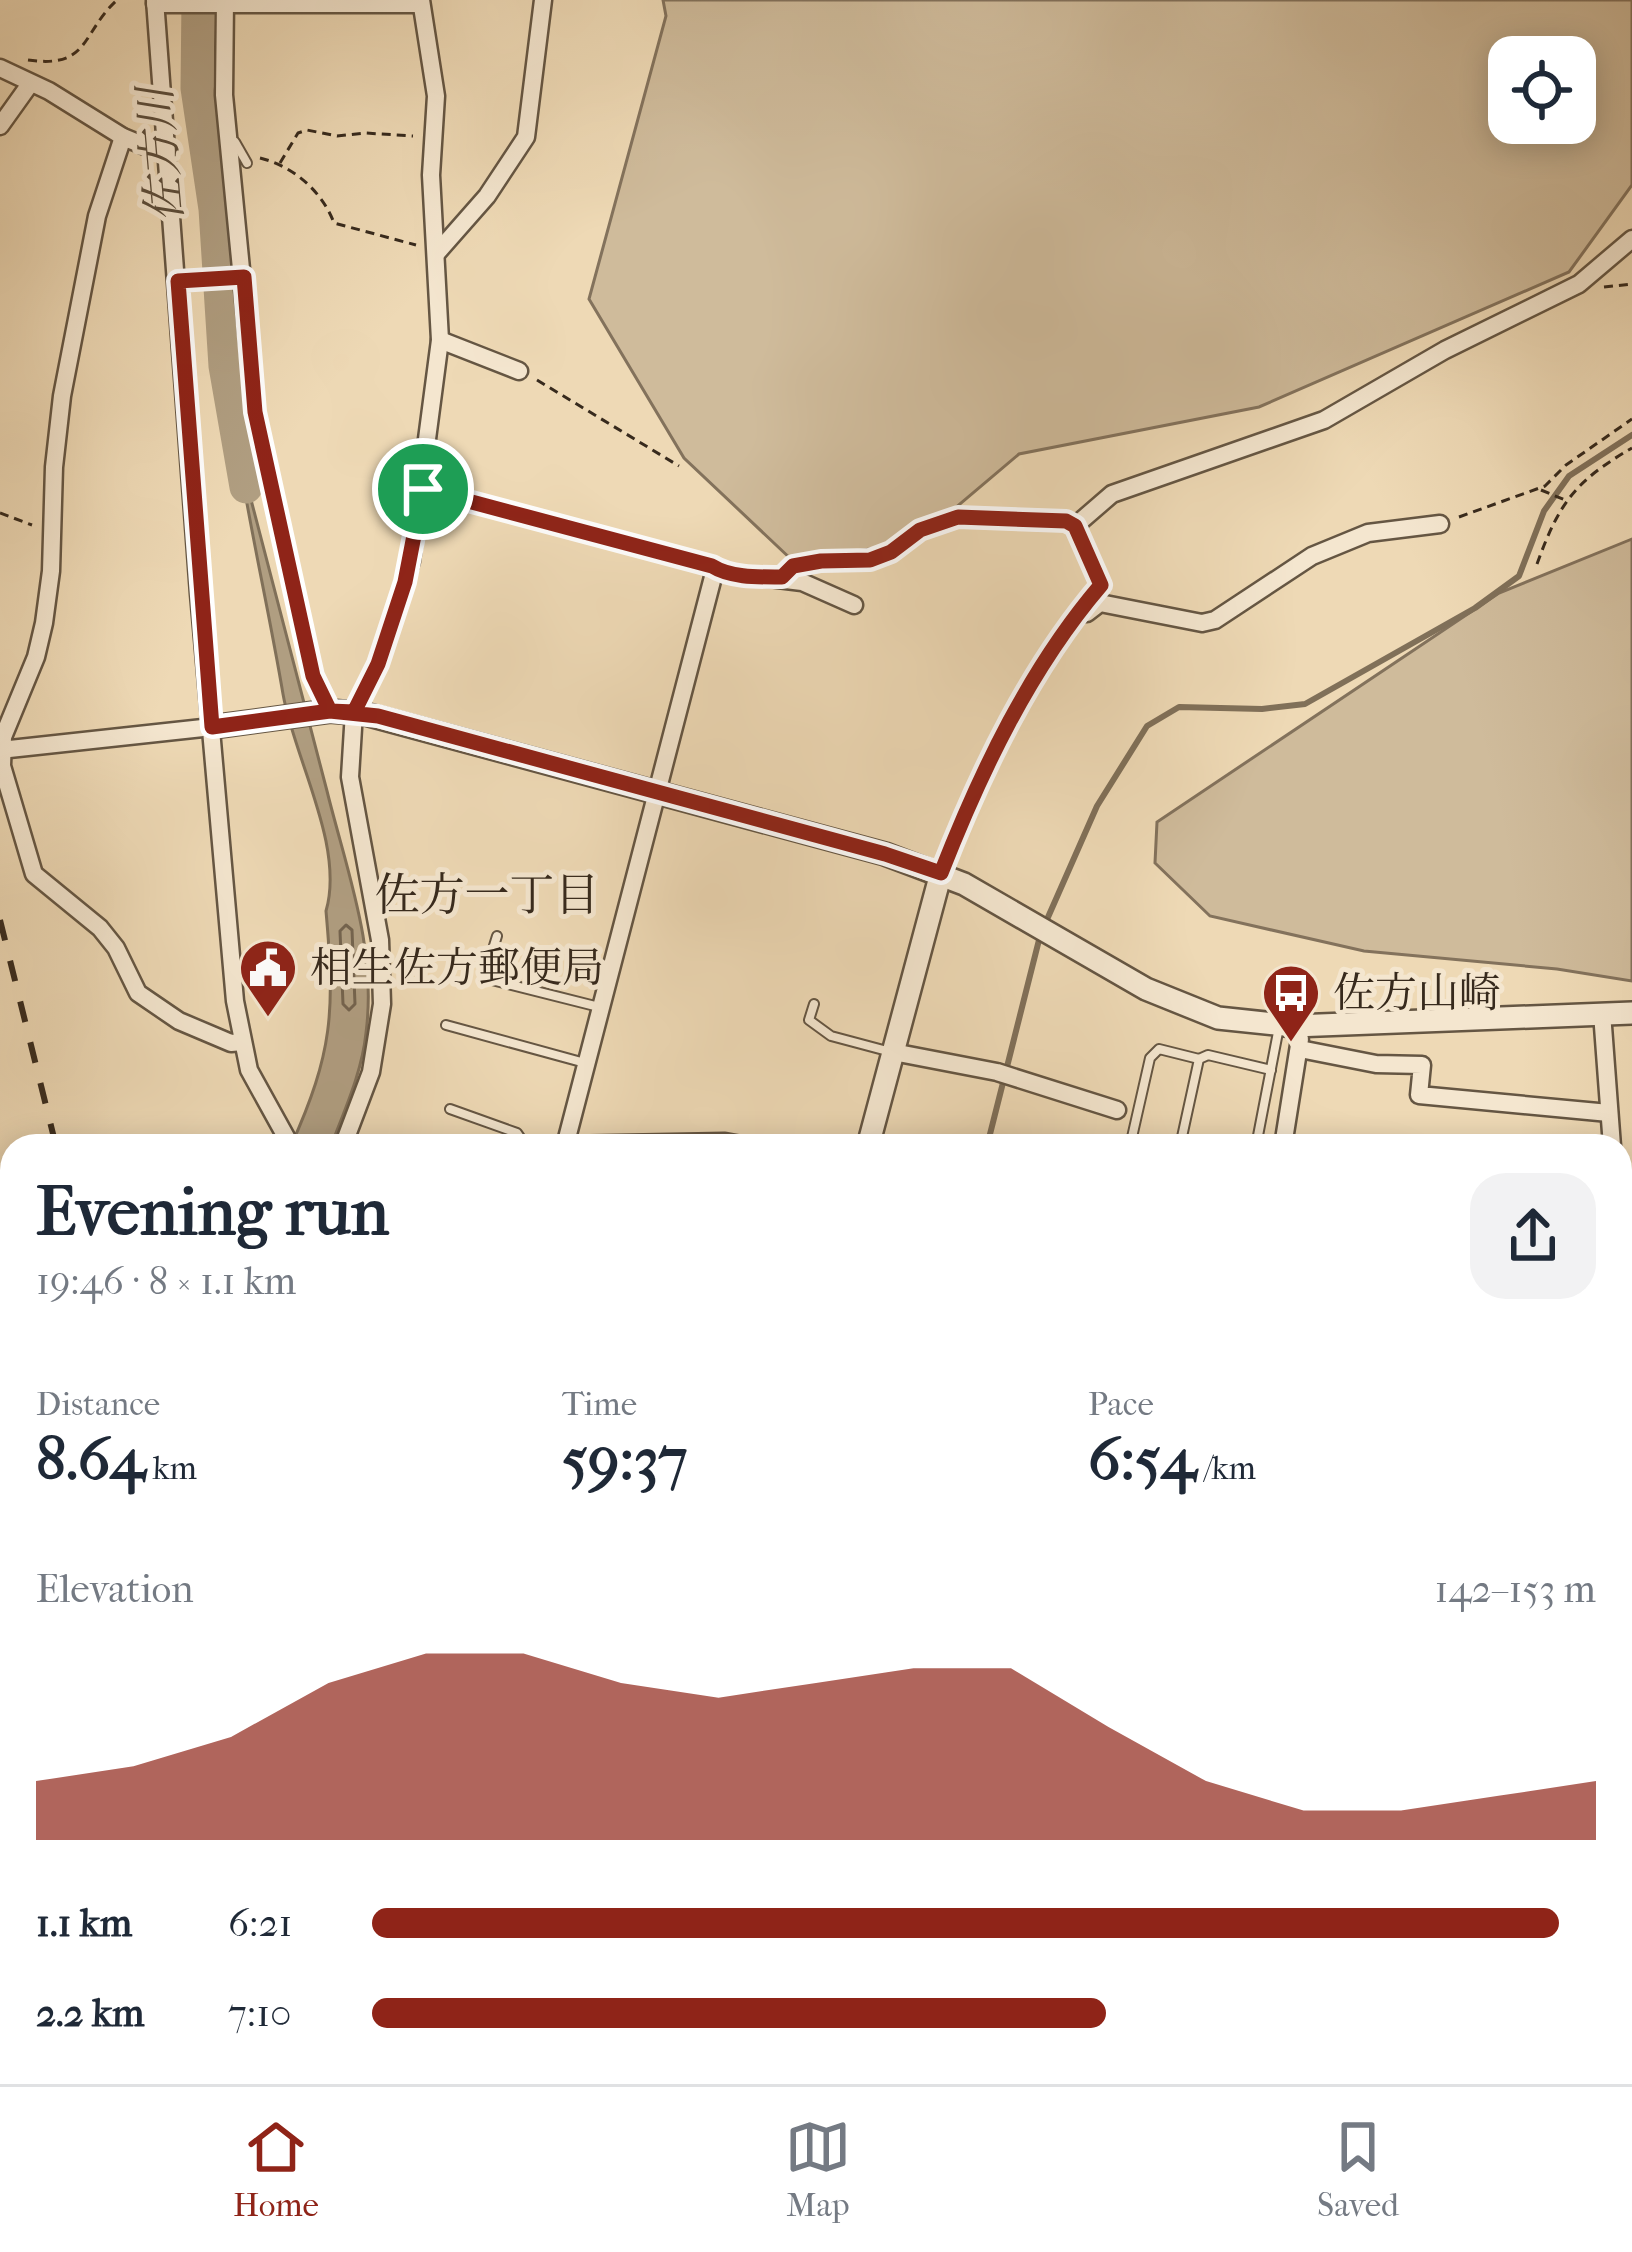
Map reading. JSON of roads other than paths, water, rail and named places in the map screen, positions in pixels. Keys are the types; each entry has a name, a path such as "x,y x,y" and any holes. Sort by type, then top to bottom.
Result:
{"street":[{"path":"435,253 487,196 526,137 543,0"},
{"path":"281,1134 256,1087 242,1042 167,155 166,3 421,2 430,40 436,96 433,137 440,340 423,489 405,582 378,664 354,712 350,777 380,940 382,1004 371,1072 348,1134"},
{"path":"225,3 222,51 255,412 313,676 326,712"},
{"path":"0,126 9,119 15,76 124,137 167,155"},
{"path":"124,137 102,197 62,396 51,572 36,657 0,750 34,874 100,928 116,948 138,993 179,1021 231,1043 242,1042"},
{"path":"1075,526 1112,494 1324,420 1445,350 1579,284 1632,239"},
{"path":"440,340 519,371"},
{"path":"423,489 671,555 718,572 802,582 854,605"},
{"path":"782,577 793,566 870,560 891,552 920,530 958,517 1066,521 1075,526 1101,585 1039,667 941,873 871,1134"},
{"path":"1078,612 1086,614 1100,603 1202,622 1215,620 1312,556 1368,533 1440,524"},
{"path":"568,1134 709,589 718,572"},
{"path":"0,750 354,712 656,790 941,873 1146,989 1189,1008 1293,1034 1376,1064 1422,1065 1419,1095 1609,1113"},
{"path":"1602,1013 1611,1134"},
{"path":"1293,1034 1632,1013"},
{"path":"1283,1134 1293,1034"},
{"path":"893,1052 1004,1074 1117,1110"}],"lane":[{"path":"228,130 244,159"},
{"path":"497,936 484,978 601,1007"},
{"path":"814,1004 809,1020 819,1030 893,1052"},
{"path":"446,1025 586,1063"},
{"path":"1258,1134 1271,1070 1293,1034"},
{"path":"1132,1134 1150,1058 1160,1049 1271,1070"},
{"path":"1183,1134 1199,1059"},
{"path":"451,1109 519,1134"},
{"path":"1117,1110 1135,1118"}],"water":[{"path":"237,446 364,940 368,1002 364,1048 336,1134 296,1134 328,1031 326,911 330,886 324,831 283,694"}],"waterway":[{"name":"佐方川","path":"198,0 197,88 215,209 225,366 246,487"},
{"path":"1045,924 1097,806 1147,726 1179,707 1262,709 1305,704 1475,608 1519,576 1544,511 1569,476 1632,435"},
{"path":"990,1134 1040,936"}],"railway":[{"path":"0,920 53,1134"}],"place":[{"name":"相生佐方郵便局","path":"268,1019"},
{"name":"佐方山崎","path":"1291,1044"}],"district":[{"name":"佐方一丁目","path":"487,895"}]}
